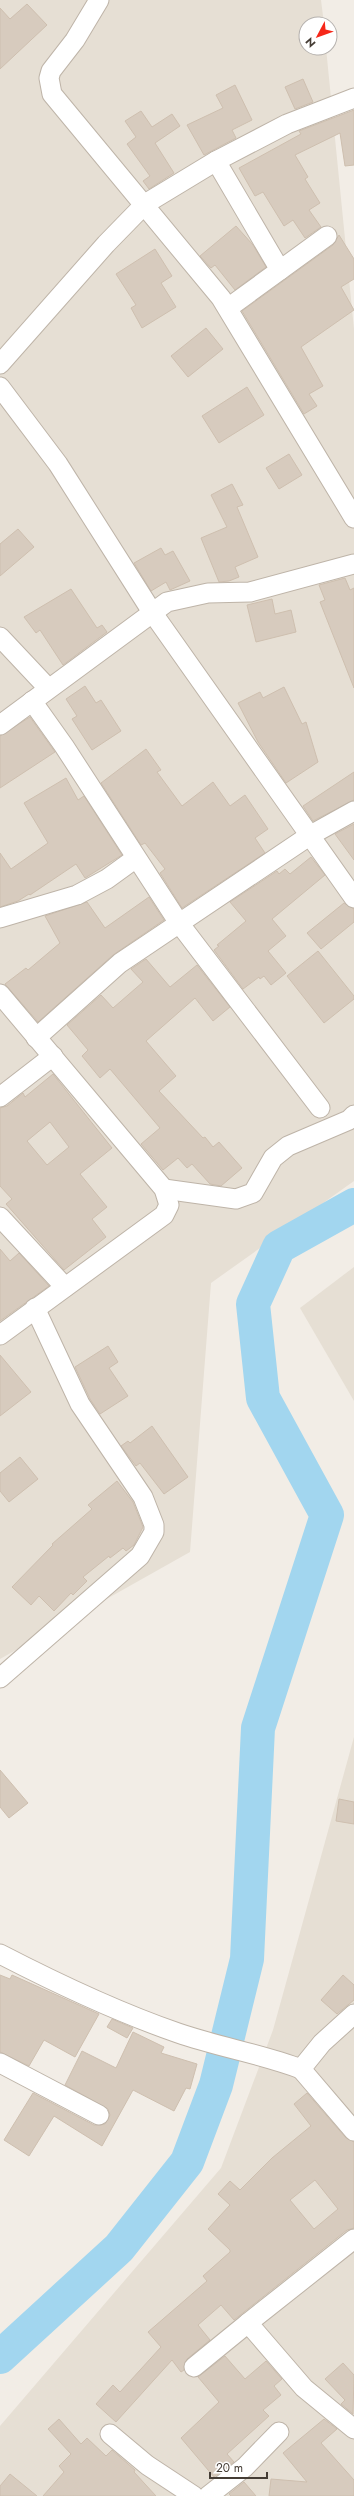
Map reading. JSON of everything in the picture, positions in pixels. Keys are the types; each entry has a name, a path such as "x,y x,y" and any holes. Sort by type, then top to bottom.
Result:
{"street":[{"path":"99,0 76,40 51,71 49,86 55,99 145,204 228,308 354,518"},
{"path":"0,364 106,244 145,204 216,161 287,124 354,98"},
{"path":"216,161 280,270"},
{"path":"228,308 327,236"},
{"path":"0,387 58,464 152,612 354,898"},
{"path":"0,725 48,688 95,657 152,612 168,602 208,593 250,592 354,564"},
{"path":"0,637 48,688"},
{"path":"32,701 64,746 179,923 320,1108"},
{"path":"36,1038 120,963 309,836 354,811"},
{"path":"0,918 76,895 107,879 136,858"},
{"path":"0,994 164,1189 169,1205 164,1215 0,1334"},
{"path":"0,1097 53,1056"},
{"path":"164,1189 236,1199 253,1193 273,1158 288,1146 349,1120 354,1115"},
{"path":"0,1217 65,1287"},
{"path":"0,1678 140,1556 154,1532 154,1525 143,1497 80,1404 34,1308"},
{"path":"0,1954 43,1977 126,2014 180,2034 274,2059 301,2069 354,2131"},
{"path":"301,2069 322,2043 354,2014"},
{"path":"0,2063 99,2115"},
{"path":"194,2366 354,2239"},
{"path":"248,2323 304,2388 354,2429"},
{"path":"208,2496 245,2467 279,2432"},
{"path":"110,2434 147,2465 194,2496"}],"shaded area":[{"path":"0,0 321,0 323,16 298,16 298,56 327,56 354,329 354,1181 211,1283 190,1552 0,1659"},
{"path":"354,1267 354,1401 300,1308"},
{"path":"354,1737 354,2496 0,2496 0,2426 221,2168 273,2030"}],"building":[{"path":"27,4 47,25 0,69 0,8 10,19"},
{"path":"303,79 313,102 295,109 285,87"},
{"path":"235,85 252,120 232,130 236,138 204,155 187,125 223,108 216,95"},
{"path":"354,110 354,165 345,166 340,133 295,155 308,177 305,179 320,203 309,210 321,227 305,238 293,220 284,226 263,192 255,196 239,168 301,134 299,131"},
{"path":"141,111 152,127 172,114 180,126 155,143 174,173 149,189 143,181 150,176 127,144 136,137 125,121"},
{"path":"236,226 253,245 266,267 235,290 215,265 211,268 200,256"},
{"path":"339,235 354,259 354,279 341,287 354,310 301,347 323,386 309,394 317,406 304,414 242,311 333,245"},
{"path":"155,249 172,276 161,283 176,307 142,328 131,308 136,305 116,274"},
{"path":"206,328 223,349 188,377 171,356"},
{"path":"247,387 264,415 219,443 202,416"},
{"path":"289,454 302,475 279,489 266,468"},
{"path":"232,484 243,505 237,507 258,557 235,567 239,577 229,581 219,582 201,538 227,527 211,495"},
{"path":"18,529 34,547 0,576 0,544"},
{"path":"161,548 165,555 173,551 190,581 170,590 166,582 151,591 134,563"},
{"path":"345,578 350,590 354,588 354,688 320,602 325,600 319,585"},
{"path":"71,589 97,628 102,625 107,632 63,665 40,630 36,633 24,617"},
{"path":"272,599 275,614 291,610 296,632 256,642 247,605"},
{"path":"85,686 96,703 101,700 121,731 92,750 72,719 77,716 66,699"},
{"path":"284,687 302,724 306,722 318,762 286,783 258,742 238,703 260,692 263,698"},
{"path":"30,717 55,752 0,788 0,736"},
{"path":"146,749 161,770 157,772 182,806 213,782 230,806 245,795 268,829 255,838 265,853 182,908 160,873 165,869 145,843 141,845 101,783"},
{"path":"354,772 354,800 313,821 303,806"},
{"path":"66,778 78,800 84,796 122,855 85,878 76,864 30,895 29,894 18,901 0,907 0,853 11,869 48,843 24,803"},
{"path":"354,824 354,860 335,834"},
{"path":"311,857 325,875 272,919 286,936 268,951 286,973 271,985 264,976 260,979 259,977 243,989 214,950 219,946 217,945 246,921 230,902 277,871 279,874 285,869 290,874"},
{"path":"149,897 164,920 113,955 38,1022 5,984 26,968 28,970 60,943 45,916 87,902 105,928"},
{"path":"344,903 354,909 354,922 321,949 307,933"},
{"path":"318,951 354,996 354,999 324,1023 287,976"},
{"path":"146,959 170,987 197,965 230,1007 213,1021 195,998 146,1041 176,1076 159,1091 203,1138 205,1137 213,1147 219,1142 242,1168 221,1186 210,1184 192,1164 187,1168 178,1158 163,1170 141,1144 160,1128 110,1069 100,1078 82,1056 88,1050 67,1025 101,995 113,1008 143,982 131,969"},
{"path":"53,1074 112,1148 80,1174 107,1207 92,1219 106,1237 64,1270 6,1204 12,1199 0,1186 0,1108 7,1106 23,1093 25,1097","holes":["50,1122 69,1147 47,1165 27,1141"]},
{"path":"0,1249 10,1261 19,1253 49,1286 0,1321"},
{"path":"108,1346 118,1362 109,1368 128,1396 100,1414 90,1399 75,1367"},
{"path":"0,1355 31,1392 0,1416"},
{"path":"152,1426 188,1477 164,1494 140,1463 136,1466 121,1446 128,1441 130,1443"},
{"path":"20,1457 38,1479 9,1502 0,1491 0,1473"},
{"path":"117,1481 133,1502 143,1527 134,1545 126,1551 123,1548 110,1558 109,1556 83,1577 87,1581 73,1595 71,1593 54,1611 39,1596 31,1605 12,1587 53,1545 52,1544 92,1509 88,1505"},
{"path":"0,1770 28,1803 9,1818 0,1807"},
{"path":"339,1799 354,1802 354,1824 336,1821"},
{"path":"0,1975 10,1979 12,1975 99,2014 75,2057 44,2040 29,2066 0,2052"},
{"path":"343,1975 354,1985 354,2000 337,2014 321,2000"},
{"path":"112,2019 133,2028 127,2038 107,2027"},
{"path":"133,2032 164,2047 161,2053 197,2064 190,2089 186,2088 174,2111 133,2090 102,2146 54,2116 29,2156 4,2140 33,2093 94,2125 105,2124 110,2115 108,2109 65,2085 82,2051 116,2068"},
{"path":"307,2093 346,2138 354,2142 354,2228 347,2230 234,2320 221,2305 198,2325 210,2340 187,2359 184,2370 181,2372 172,2360 116,2422 96,2404 113,2385 120,2392 161,2347 148,2332 207,2281 203,2276 230,2252 230,2250 208,2229 230,2205 218,2194 230,2181 240,2190 272,2158 311,2126 294,2104","holes":["315,2180 338,2209 314,2229 290,2200"]},
{"path":"225,2356 245,2379 266,2361 282,2379 274,2386 281,2395 263,2410 269,2416 227,2454 234,2462 214,2477 181,2438 219,2402 198,2377"},
{"path":"343,2363 354,2375 353,2414 341,2404 345,2400 325,2379"},
{"path":"59,2419 81,2444 87,2438 106,2456 112,2450 135,2470 134,2472 156,2496 43,2496 64,2472 59,2466 71,2454 48,2429"},
{"path":"324,2419 337,2429 321,2443 354,2480 354,2496 269,2496 271,2479 307,2482 283,2453"},
{"path":"10,2474 37,2496 0,2496 0,2486"},
{"path":"244,2482 256,2496 231,2496 229,2494"}],"waterway":[{"path":"0,2357 119,2248 187,2162 216,2085 247,1959 258,1728 327,1515 263,1398 253,1304 279,1247 354,1205"}]}
